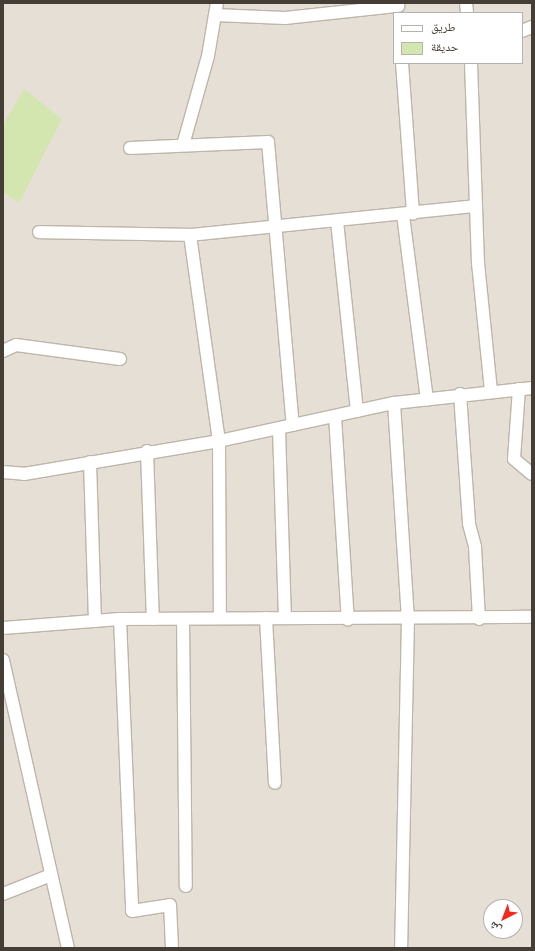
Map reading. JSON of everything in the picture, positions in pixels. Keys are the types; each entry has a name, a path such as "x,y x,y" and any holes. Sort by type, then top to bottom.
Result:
{"street":[{"path":"183,145 208,56 216,9 285,18 398,7"},
{"path":"402,64 408,214 427,399"},
{"path":"471,64 478,263 491,392"},
{"path":"130,148 268,142 293,425"},
{"path":"39,232 190,235 476,206"},
{"path":"337,221 357,411"},
{"path":"190,235 219,441 220,618"},
{"path":"3,351 16,345 120,359"},
{"path":"3,472 24,474 147,451 219,441 394,403 460,394 532,388"},
{"path":"519,389 514,459 532,474"},
{"path":"460,394 469,524 475,547 479,619"},
{"path":"394,403 408,619 401,948"},
{"path":"335,416 348,620"},
{"path":"279,429 286,618"},
{"path":"147,451 153,619"},
{"path":"90,462 95,621"},
{"path":"183,618 186,886"},
{"path":"266,618 275,783"},
{"path":"3,628 120,619 286,618 348,620 532,618"},
{"path":"120,619 132,911 170,905 172,948"},
{"path":"3,660 68,948"},
{"path":"3,894 51,875"}],"shaded area":[{"path":"3,3 532,3 532,948 3,948"}],"green space":[{"path":"24,89 62,119 19,203 3,192 3,125"}]}
